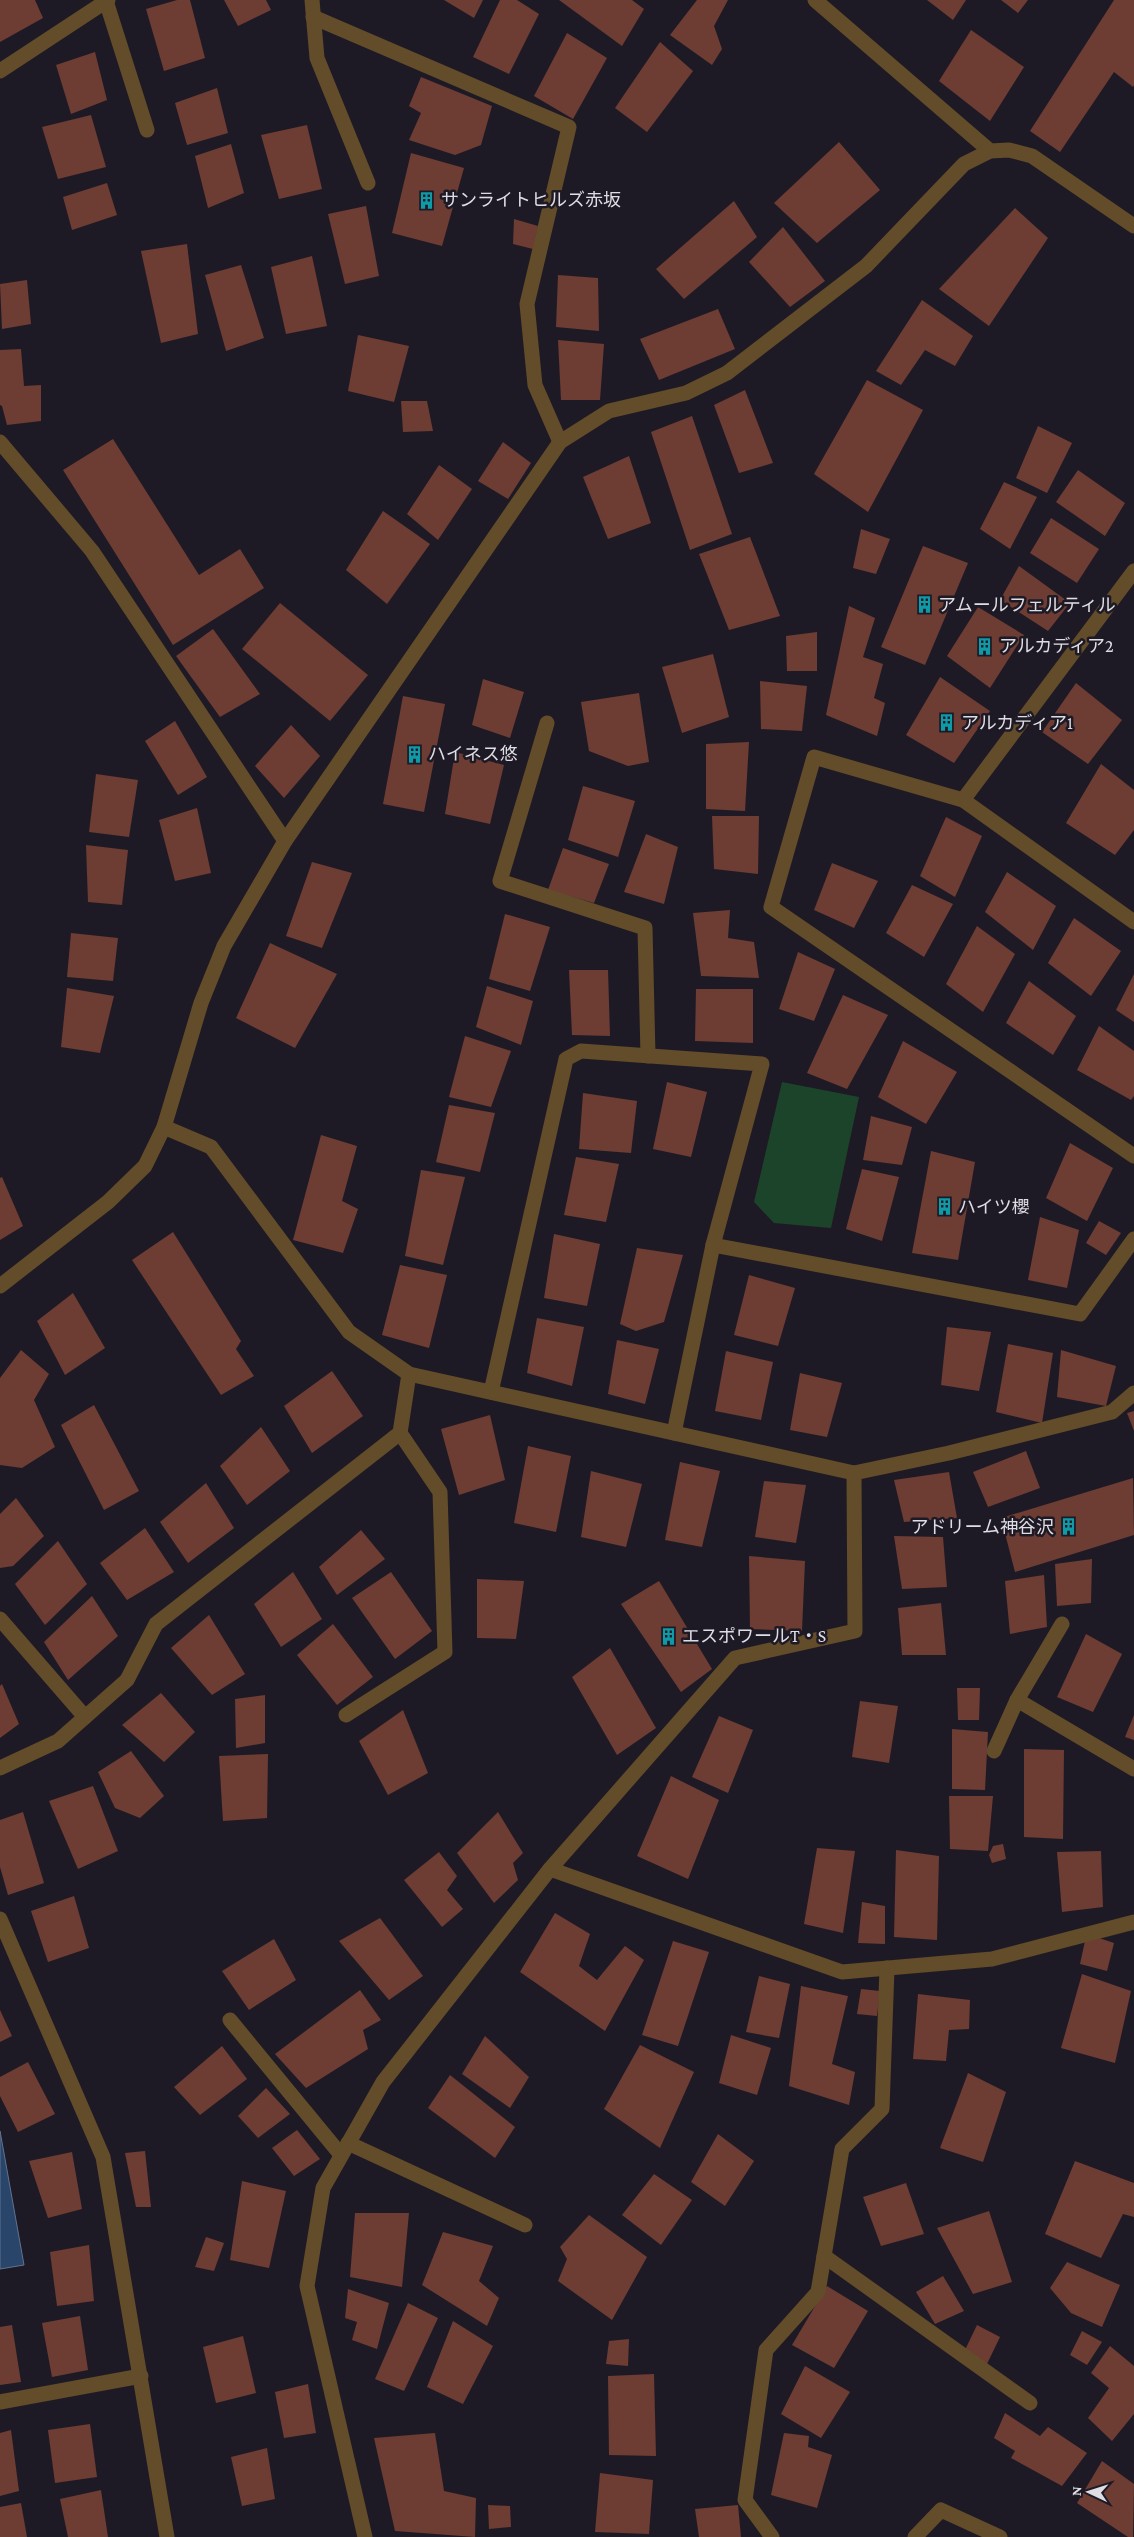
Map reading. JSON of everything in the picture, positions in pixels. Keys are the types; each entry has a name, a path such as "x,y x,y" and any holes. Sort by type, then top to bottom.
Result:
{"street":[{"path":"312,0 317,58 368,183"},
{"path":"815,0 990,152"},
{"path":"0,71 107,1 147,130"},
{"path":"313,17 569,127 527,304 535,385 560,442"},
{"path":"0,1286 108,1202 145,1166 164,1127 201,1003 224,946 285,841 560,442 609,411 686,393 727,373 866,266 964,164 990,152 1009,150 1032,156 1134,226"},
{"path":"0,442 92,551 285,841"},
{"path":"963,800 1134,571"},
{"path":"547,723 500,881 645,928 648,1056"},
{"path":"1134,922 963,800 814,757 771,907 1134,1156"},
{"path":"492,1392 566,1059 581,1051 762,1064 713,1245 674,1433"},
{"path":"164,1127 212,1147 349,1332 409,1374 854,1473 1112,1412 1134,1393"},
{"path":"713,1245 1080,1314 1134,1239"},
{"path":"346,1715 445,1652 440,1492 400,1433 409,1374"},
{"path":"0,1768 58,1741 127,1680 156,1624 400,1433"},
{"path":"366,2537 307,2286 323,2188 383,2082 550,1869 735,1658 855,1631 854,1473"},
{"path":"0,1618 84,1717"},
{"path":"994,1751 1017,1700 1062,1624"},
{"path":"1017,1700 1134,1769"},
{"path":"550,1869 842,1972 992,1959 1134,1922"},
{"path":"0,1919 103,2157 141,2376 166,2537"},
{"path":"772,2537 745,2500 766,2350 818,2292 842,2149 882,2109 887,1968"},
{"path":"230,2020 345,2149 525,2225"},
{"path":"824,2256 1030,2403"},
{"path":"0,2402 141,2376"},
{"path":"915,2537 941,2510 1000,2537"}],"green space":[{"path":"782,1082 859,1097 831,1228 774,1223 754,1202"}],"water":[{"path":"0,2131 24,2265 0,2269"}],"building":[{"path":"0,0 35,0 43,18 0,42"},
{"path":"177,0 190,0 205,58 164,71 146,9"},
{"path":"224,0 266,0 271,10 238,26"},
{"path":"444,0 483,0 474,18"},
{"path":"500,0 517,0 539,14 509,74 473,57"},
{"path":"559,0 632,0 644,9 622,46"},
{"path":"697,0 728,0 714,26 722,49 712,65 670,35"},
{"path":"927,0 966,0 953,20"},
{"path":"1001,0 1028,0 1018,13"},
{"path":"1114,0 1134,0 1134,85 1133,87 1114,72 1060,152 1030,131"},
{"path":"971,30 1024,67 990,121 939,81"},
{"path":"567,33 607,58 573,119 534,96"},
{"path":"660,42 693,71 647,132 615,108"},
{"path":"95,52 107,100 71,114 56,65"},
{"path":"421,77 492,106 481,145 455,155 409,140 421,113 409,106"},
{"path":"217,88 228,133 187,145 175,103"},
{"path":"91,115 106,167 58,179 42,127"},
{"path":"307,125 322,189 279,199 261,135"},
{"path":"839,142 880,190 817,243 774,203"},
{"path":"231,144 244,193 208,208 195,156"},
{"name":"サンライトヒルズ赤坂","path":"411,153 464,168 442,246 392,233"},
{"path":"107,183 117,215 72,230 63,197"},
{"path":"734,201 757,237 684,299 656,269"},
{"path":"366,206 379,276 345,284 328,214"},
{"path":"1015,208 1048,238 989,326 939,289"},
{"path":"514,219 538,226 533,249 513,244"},
{"path":"783,227 825,281 790,307 749,262"},
{"path":"187,244 198,334 161,343 141,251"},
{"path":"312,256 327,326 286,334 271,267"},
{"path":"241,265 264,338 226,351 205,275"},
{"path":"558,275 598,278 599,331 556,327"},
{"path":"27,280 31,324 2,329 0,284"},
{"path":"922,300 973,336 955,366 925,350 901,385 876,371"},
{"path":"718,309 735,349 659,380 640,339"},
{"path":"358,335 409,346 394,402 348,391"},
{"path":"558,340 604,344 600,400 561,400"},
{"path":"21,349 24,386 41,385 41,421 7,425 2,406 0,405 0,350"},
{"path":"867,380 923,410 868,512 814,474"},
{"path":"745,390 773,463 739,473 714,405"},
{"path":"401,401 427,401 433,431 403,432"},
{"path":"692,416 732,534 690,550 651,432"},
{"path":"1038,426 1072,443 1047,493 1016,478"},
{"path":"113,439 199,575 240,549 264,588 173,645 63,470"},
{"path":"503,442 531,463 508,499 478,481"},
{"path":"629,456 651,523 608,539 583,477"},
{"path":"439,465 472,489 438,540 407,514"},
{"path":"1078,470 1125,503 1105,536 1056,502"},
{"path":"1004,482 1037,497 1010,549 980,529"},
{"path":"383,511 430,544 387,604 346,570"},
{"path":"1051,518 1099,549 1077,583 1030,553"},
{"path":"861,529 890,539 876,574 853,568"},
{"path":"750,537 780,616 729,630 699,554"},
{"name":"アムールフェルティル","path":"923,546 968,563 925,665 881,647"},
{"path":"1019,566 1070,603 1048,631 1000,600"},
{"path":"280,603 368,675 330,721 242,649"},
{"path":"849,606 875,618 863,657 883,664 874,698 885,703 877,736 826,715"},
{"name":"アルカディア2","path":"978,607 1024,635 990,688 947,656"},
{"path":"213,629 260,694 220,717 176,656"},
{"path":"817,632 817,671 787,671 786,636"},
{"path":"713,654 729,717 682,733 662,667"},
{"name":"アルカディア1","path":"940,677 990,711 954,763 906,735"},
{"path":"483,679 524,692 510,738 472,725"},
{"path":"760,681 807,686 802,731 761,729"},
{"path":"1076,683 1122,720 1088,764 1042,732"},
{"path":"639,693 649,762 628,766 589,751 581,702"},
{"name":"ハイネス悠","path":"403,696 445,704 424,812 383,804"},
{"path":"175,721 207,777 178,795 145,741"},
{"path":"291,725 320,756 284,798 255,766"},
{"path":"749,742 745,811 706,809 706,744"},
{"path":"455,752 504,765 490,824 445,814"},
{"path":"1101,764 1134,790 1134,830 1115,855 1066,823"},
{"path":"96,774 138,780 129,837 89,832"},
{"path":"583,786 635,801 618,857 568,840"},
{"path":"197,808 211,873 175,881 159,820"},
{"path":"712,816 759,816 758,874 714,869"},
{"path":"946,817 982,836 955,897 920,876"},
{"path":"646,834 678,847 664,904 624,892"},
{"path":"86,845 128,850 122,905 88,902"},
{"path":"563,848 609,864 594,903 548,890"},
{"path":"312,862 352,873 322,948 286,936"},
{"path":"832,863 878,881 854,928 814,910"},
{"path":"1007,872 1056,906 1033,950 985,912"},
{"path":"912,885 953,904 924,957 886,933"},
{"path":"730,910 728,938 754,942 759,978 701,976 693,913"},
{"path":"505,914 550,927 530,991 489,979"},
{"path":"1074,918 1121,951 1091,996 1048,963"},
{"path":"977,926 1015,954 983,1012 946,984"},
{"path":"71,933 118,938 113,981 67,977"},
{"path":"270,943 337,974 295,1048 236,1018"},
{"path":"798,952 835,969 814,1021 779,1009"},
{"path":"569,970 608,970 610,1036 572,1035"},
{"path":"1134,974 1134,1022 1116,1010"},
{"path":"1029,981 1076,1016 1053,1055 1006,1023"},
{"path":"487,986 533,1001 521,1045 476,1027"},
{"path":"67,988 114,996 100,1053 61,1047"},
{"path":"696,989 753,989 753,1043 695,1041"},
{"path":"843,995 888,1015 847,1089 807,1073"},
{"path":"1099,1026 1134,1051 1134,1096 1131,1100 1077,1070"},
{"path":"465,1036 511,1051 491,1107 449,1097"},
{"path":"903,1041 957,1072 926,1124 878,1097"},
{"path":"667,1082 707,1092 691,1157 653,1149"},
{"path":"583,1093 637,1101 631,1153 579,1149"},
{"path":"449,1105 495,1113 480,1172 436,1162"},
{"path":"871,1116 912,1127 902,1165 863,1160"},
{"path":"321,1135 357,1146 342,1201 358,1209 343,1253 293,1240"},
{"path":"1070,1143 1113,1168 1087,1221 1046,1198"},
{"name":"ハイツ櫻","path":"931,1151 975,1162 958,1260 912,1253"},
{"path":"576,1157 619,1164 606,1222 564,1215"},
{"path":"862,1169 899,1177 882,1241 846,1229"},
{"path":"421,1170 465,1177 443,1265 405,1256"},
{"path":"2,1177 23,1226 0,1240 0,1178"},
{"path":"1040,1217 1079,1230 1067,1288 1028,1280"},
{"path":"1099,1221 1121,1233 1106,1255 1086,1243"},
{"path":"173,1232 241,1341 236,1349 254,1376 221,1395 132,1260"},
{"path":"554,1234 600,1244 587,1306 544,1298"},
{"path":"637,1248 683,1255 664,1322 636,1331 620,1324"},
{"path":"400,1265 447,1275 429,1348 382,1335"},
{"path":"749,1275 795,1288 778,1346 734,1335"},
{"path":"73,1293 105,1348 65,1375 37,1321"},
{"path":"537,1318 584,1327 572,1386 527,1373"},
{"path":"947,1327 991,1332 979,1391 941,1385"},
{"path":"617,1340 659,1349 645,1404 608,1394"},
{"path":"1008,1344 1053,1353 1042,1423 996,1412"},
{"path":"21,1350 49,1374 34,1400 55,1447 22,1468 0,1465 0,1378"},
{"path":"1061,1350 1116,1366 1106,1406 1057,1397"},
{"path":"726,1351 773,1362 761,1420 715,1411"},
{"path":"332,1371 363,1416 312,1453 284,1406"},
{"path":"800,1373 842,1383 827,1437 790,1430"},
{"path":"94,1405 139,1491 104,1510 61,1425"},
{"path":"1134,1411 1134,1431 1127,1413"},
{"path":"490,1415 505,1480 459,1495 441,1429"},
{"path":"261,1427 290,1471 247,1505 220,1466"},
{"path":"528,1446 571,1456 556,1532 514,1523"},
{"path":"1026,1451 1040,1488 988,1507 973,1472"},
{"path":"680,1462 720,1471 702,1547 665,1540"},
{"path":"591,1471 642,1484 626,1547 581,1537"},
{"path":"949,1472 957,1518 904,1522 894,1480"},
{"name":"アドリーム神谷沢","path":"1133,1478 1134,1535 1015,1572 1001,1518"},
{"path":"764,1481 806,1485 796,1543 755,1537"},
{"path":"206,1483 234,1528 188,1563 160,1522"},
{"path":"16,1498 44,1536 13,1566 0,1568 0,1514"},
{"path":"145,1528 174,1572 127,1600 100,1563"},
{"path":"361,1530 385,1559 337,1595 319,1567"},
{"path":"894,1536 943,1537 947,1587 902,1589"},
{"path":"58,1541 87,1584 45,1625 15,1584"},
{"path":"749,1556 805,1561 802,1631 750,1629"},
{"path":"1092,1559 1091,1603 1057,1606 1055,1564"},
{"path":"293,1572 322,1619 281,1647 254,1604"},
{"path":"391,1572 432,1631 395,1659 352,1598"},
{"path":"1044,1575 1047,1627 1010,1634 1005,1581"},
{"path":"477,1579 524,1581 516,1639 477,1638"},
{"name":"エスポワールT・S","path":"659,1581 712,1669 681,1692 621,1604"},
{"path":"92,1596 118,1636 68,1680 44,1642"},
{"path":"941,1603 946,1655 902,1655 898,1608"},
{"path":"209,1615 245,1674 212,1695 171,1648"},
{"path":"333,1624 373,1677 337,1705 297,1655"},
{"path":"1086,1634 1122,1654 1093,1712 1057,1697"},
{"path":"610,1648 656,1728 617,1755 572,1677"},
{"path":"2,1684 19,1724 0,1738 0,1686"},
{"path":"957,1688 980,1688 979,1720 958,1720"},
{"path":"161,1693 195,1732 164,1762 122,1725"},
{"path":"265,1695 265,1743 236,1748 235,1699"},
{"path":"860,1701 898,1706 889,1763 852,1757"},
{"path":"403,1710 428,1773 388,1795 359,1741"},
{"path":"1134,1715 1134,1740 1125,1737"},
{"path":"719,1716 753,1730 728,1793 692,1777"},
{"path":"952,1729 988,1732 985,1790 952,1789"},
{"path":"1024,1749 1064,1750 1063,1839 1024,1837"},
{"path":"131,1751 164,1796 140,1818 115,1808 98,1772"},
{"path":"268,1754 267,1818 223,1821 219,1756"},
{"path":"671,1776 719,1800 688,1879 637,1856"},
{"path":"93,1786 118,1851 78,1869 49,1801"},
{"path":"949,1796 993,1796 988,1851 950,1849"},
{"path":"23,1812 44,1883 8,1895 0,1867 0,1820"},
{"path":"498,1812 523,1853 513,1863 518,1880 494,1903 457,1853"},
{"path":"1003,1844 1006,1859 992,1863 989,1855 993,1846"},
{"path":"817,1848 855,1851 843,1933 804,1924"},
{"path":"896,1850 939,1856 937,1940 894,1937"},
{"path":"1101,1851 1103,1907 1062,1912 1057,1852"},
{"path":"439,1852 457,1876 447,1890 463,1909 442,1927 404,1880"},
{"path":"74,1896 89,1948 48,1962 31,1911"},
{"path":"862,1902 885,1906 885,1944 858,1943"},
{"path":"555,1913 590,1934 579,1966 597,1980 625,1946 644,1960 605,2031 520,1972"},
{"path":"380,1918 423,1976 389,2000 339,1941"},
{"path":"1099,1938 1114,1943 1107,1971 1080,1964 1085,1941"},
{"path":"274,1939 296,1980 249,2010 222,1971"},
{"path":"673,1941 709,1952 678,2046 642,2035"},
{"path":"1082,1974 1131,1991 1115,2063 1061,2048"},
{"path":"759,1976 790,1984 779,2038 746,2032"},
{"path":"801,1986 848,1996 832,2064 855,2072 849,2105 789,2086"},
{"path":"861,1989 880,1991 877,2016 857,2014"},
{"path":"360,1990 381,2020 363,2030 368,2049 306,2088 275,2054"},
{"path":"918,1994 970,2000 969,2029 949,2030 946,2061 913,2059"},
{"path":"0,2010 12,2036 0,2042"},
{"path":"731,2035 771,2048 757,2095 719,2083"},
{"path":"485,2036 529,2077 510,2108 462,2074"},
{"path":"640,2045 694,2072 660,2148 604,2109"},
{"path":"222,2046 247,2079 200,2115 174,2087"},
{"path":"28,2062 55,2114 18,2132 0,2096 0,2077"},
{"path":"968,2073 1006,2092 983,2162 940,2148"},
{"path":"450,2075 515,2127 495,2158 428,2108"},
{"path":"266,2088 290,2114 258,2138 238,2116"},
{"path":"297,2130 320,2159 294,2176 272,2148"},
{"path":"718,2134 754,2161 725,2206 691,2182"},
{"path":"145,2151 151,2207 136,2207 125,2153"},
{"path":"72,2152 82,2209 48,2218 29,2161"},
{"path":"1075,2161 1134,2183 1134,2217 1123,2214 1101,2258 1045,2234"},
{"path":"654,2174 692,2200 661,2245 622,2215"},
{"path":"242,2181 286,2191 269,2268 230,2260"},
{"path":"906,2183 924,2234 881,2246 863,2197"},
{"path":"989,2211 1012,2282 973,2294 937,2228"},
{"path":"355,2213 409,2213 402,2287 350,2277"},
{"path":"589,2215 647,2257 612,2320 558,2281 567,2259 560,2247"},
{"path":"443,2232 493,2246 479,2281 499,2298 487,2326 422,2285"},
{"path":"206,2237 224,2243 214,2271 195,2267"},
{"path":"89,2245 94,2301 57,2306 50,2252"},
{"path":"1067,2262 1120,2285 1102,2327 1071,2313 1050,2288"},
{"path":"943,2276 964,2311 935,2324 916,2292"},
{"path":"827,2286 868,2311 834,2368 792,2345"},
{"path":"348,2289 389,2303 377,2349 352,2340 357,2322 345,2318"},
{"path":"408,2303 438,2318 404,2391 375,2379"},
{"path":"80,2316 88,2370 52,2377 42,2323"},
{"path":"453,2321 493,2346 463,2404 427,2387"},
{"path":"12,2325 21,2382 0,2385 0,2327"},
{"path":"977,2325 1000,2337 986,2366 965,2350"},
{"path":"1082,2331 1102,2342 1087,2365 1070,2355"},
{"path":"243,2336 256,2393 216,2403 203,2347"},
{"path":"629,2339 628,2366 606,2364 609,2341"},
{"path":"1110,2346 1134,2366 1134,2414 1112,2441 1088,2418 1109,2388 1091,2373"},
{"path":"805,2366 850,2392 821,2438 781,2414"},
{"path":"654,2374 656,2456 609,2455 608,2376"},
{"path":"308,2384 316,2433 284,2438 275,2392"},
{"path":"1005,2413 1040,2436 1048,2427 1087,2453 1062,2486 1011,2458 1015,2451 994,2438"},
{"path":"90,2424 97,2477 55,2483 48,2430"},
{"path":"11,2430 19,2491 0,2496 0,2433"},
{"path":"435,2433 444,2491 476,2498 475,2537 395,2531 374,2438"},
{"path":"784,2433 809,2436 808,2447 832,2455 817,2508 771,2495"},
{"path":"267,2448 275,2499 242,2506 231,2457"},
{"path":"1102,2461 1134,2484 1133,2537 1128,2537 1077,2503"},
{"path":"600,2473 653,2480 649,2534 595,2532"},
{"path":"101,2490 108,2537 68,2537 60,2499"},
{"path":"21,2503 27,2537 0,2537 0,2507"},
{"path":"488,2505 510,2506 511,2527 489,2529"},
{"path":"738,2505 741,2537 699,2537 695,2509"}],"place":[{"name":"サンライトヒルズ赤坂","path":"427,200"},
{"name":"アムールフェルティル","path":"924,605"},
{"name":"アルカディア2","path":"985,646"},
{"name":"アルカディア1","path":"947,723"},
{"name":"ハイネス悠","path":"414,754"},
{"name":"ハイツ櫻","path":"944,1207"},
{"name":"アドリーム神谷沢","path":"1068,1527"},
{"name":"エスポワールT・S","path":"668,1636"}]}
